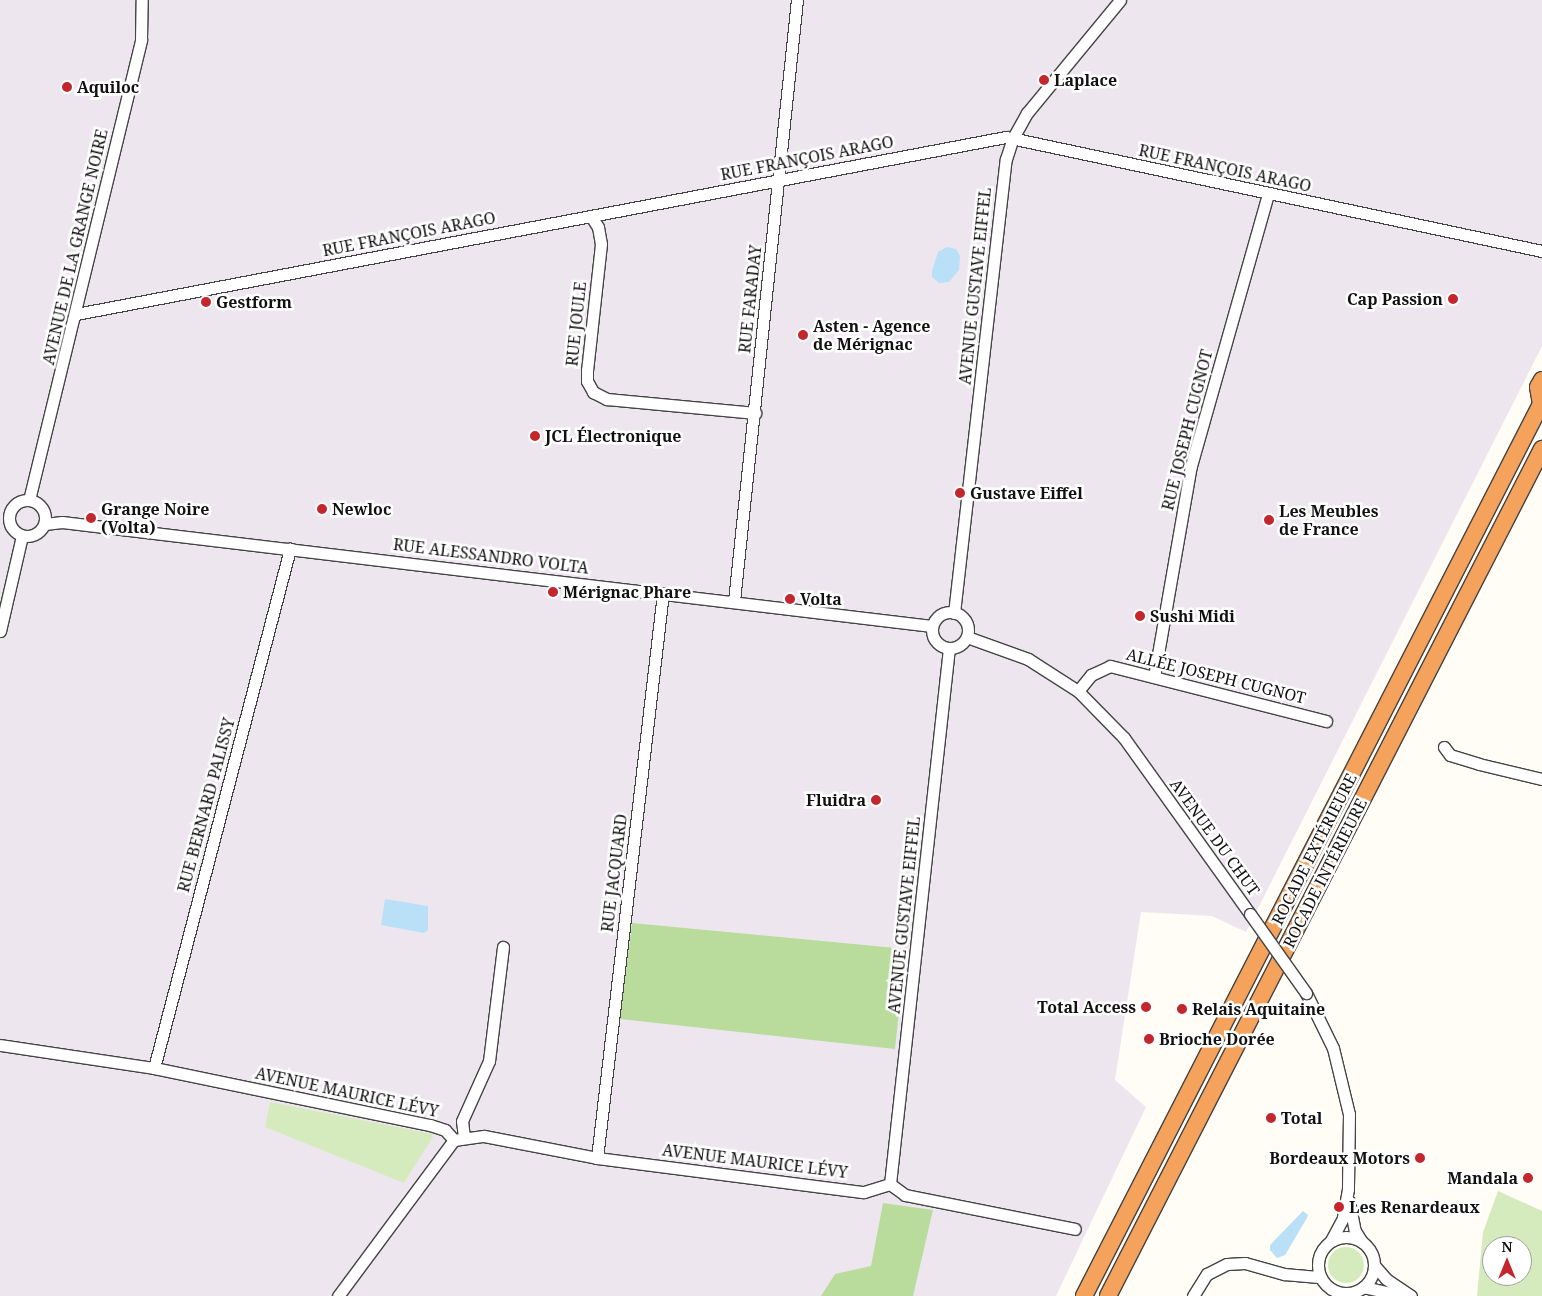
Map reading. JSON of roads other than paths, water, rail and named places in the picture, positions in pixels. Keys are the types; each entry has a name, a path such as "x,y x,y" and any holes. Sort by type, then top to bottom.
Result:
{"highway":[{"path":"1541,403 1538,388 1542,380"},
{"name":"ROCADE EXTÉRIEURE","path":"1084,1296 1541,403"},
{"name":"ROCADE INTÉRIEURE","path":"1108,1296 1542,449"}],"street":[{"name":"AVENUE DE LA GRANGE NOIRE","path":"29,500 76,314 141,39 142,0"},
{"name":"RUE FARADAY","path":"734,601 797,0"},
{"name":"AVENUE GUSTAVE EIFFEL","path":"954,613 1004,166 1012,138 1027,113 1120,0"},
{"name":"RUE FRANÇOIS ARAGO","path":"76,314 999,138 1012,138 1542,251"},
{"name":"RUE JOSEPH CUGNOT","path":"1154,677 1192,466 1268,194"},
{"name":"RUE JOULE","path":"591,216 598,227 600,244 587,370 587,381 593,392 607,398 755,413"},
{"path":"29,500 43,508 45,524 39,533 22,536 12,529 9,518 13,507 29,500"},
{"name":"RUE ALESSANDRO VOLTA","path":"45,524 62,522 932,626"},
{"path":"0,631 22,536"},
{"name":"RUE BERNARD PALISSY","path":"154,1068 290,549"},
{"name":"RUE JACQUARD","path":"597,1158 663,593"},
{"path":"954,613 964,620 967,637 960,646 949,648 935,641 932,626 943,614 954,613"},
{"name":"AVENUE DU CHUT","path":"967,637 1028,659 1078,691 1124,738 1306,993 1328,1035 1347,1097 1350,1135 1348,1189 1343,1218 1331,1241"},
{"name":"AVENUE GUSTAVE EIFFEL","path":"890,1184 949,648"},
{"name":"ALLÉE JOSEPH CUGNOT","path":"1078,691 1096,671 1110,666 1326,721"},
{"path":"1444,747 1450,755 1478,764 1542,779"},
{"path":"338,1296 459,1139 462,1121 489,1061 503,947"},
{"name":"AVENUE MAURICE LÉVY","path":"0,1045 154,1068 430,1125 445,1130 459,1139 484,1136 597,1158 864,1192 890,1184"},
{"path":"890,1184 905,1195 1075,1229"},
{"name":"AVENUE DU CHUT","path":"1348,1189 1355,1232 1363,1242"},
{"path":"1302,1275 1318,1259 1331,1241 1347,1237 1363,1242 1369,1248 1374,1265 1386,1279 1411,1296"},
{"path":"1318,1259 1322,1278 1322,1296"},
{"path":"1193,1296 1207,1274 1226,1264 1245,1263 1284,1274 1322,1278 1341,1294 1363,1287 1405,1296"},
{"path":"1363,1287 1370,1279 1374,1265"}],"water":[{"path":"947,247 956,249 960,256 959,270 949,282 939,283 932,277 932,271 938,252"},
{"path":"385,899 428,906 428,930 424,933 381,925"},
{"path":"1303,1211 1308,1215 1307,1218 1285,1255 1277,1258 1270,1250 1270,1245"}],"place":[{"name":"Laplace","path":"1044,80"},
{"name":"Aquiloc","path":"67,87"},
{"name":"Cap Passion","path":"1453,299"},
{"name":"Gestform","path":"206,302"},
{"name":"Asten - Agence de Mérignac","path":"803,335"},
{"name":"JCL Électronique","path":"535,436"},
{"name":"Gustave Eiffel","path":"960,493"},
{"name":"Newloc","path":"322,509"},
{"name":"Grange Noire (Volta)","path":"91,518"},
{"name":"Les Meubles de France","path":"1269,520"},
{"name":"Mérignac Phare","path":"553,592"},
{"name":"Volta","path":"790,599"},
{"name":"Sushi Midi","path":"1140,616"},
{"name":"Fluidra","path":"876,800"},
{"name":"Total Access","path":"1146,1007"},
{"name":"Relais Aquitaine","path":"1182,1009"},
{"name":"Brioche Dorée","path":"1149,1039"},
{"name":"Total","path":"1271,1118"},
{"name":"Bordeaux Motors","path":"1420,1158"},
{"name":"Mandala","path":"1528,1178"},
{"name":"Les Renardeaux","path":"1339,1207"}]}
